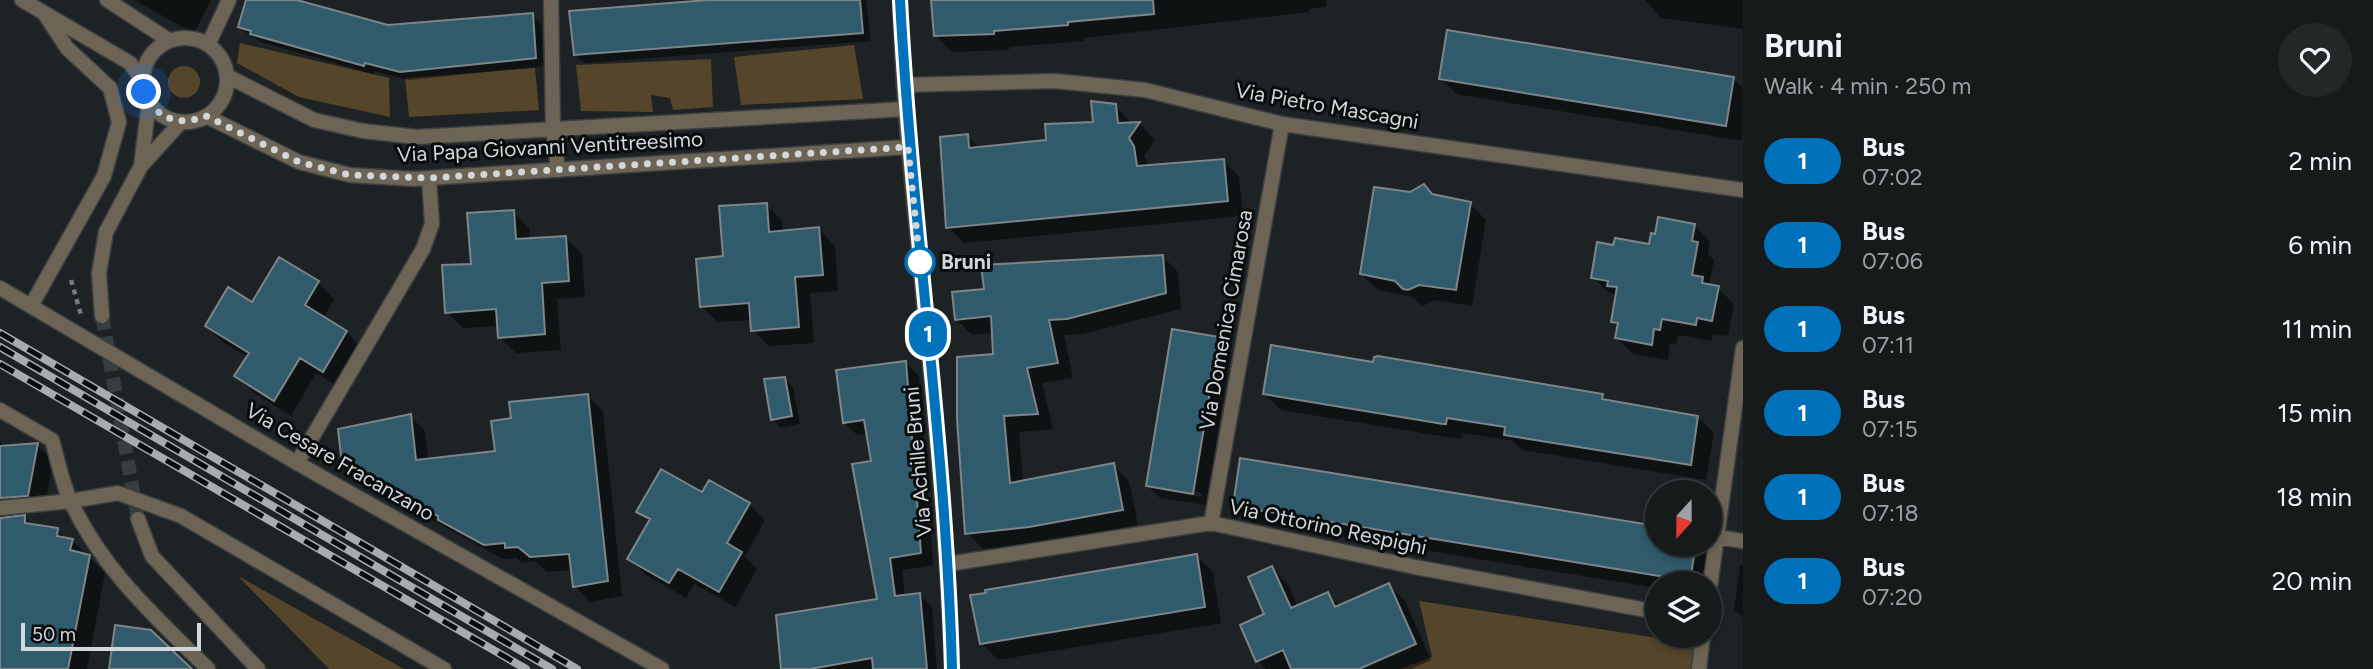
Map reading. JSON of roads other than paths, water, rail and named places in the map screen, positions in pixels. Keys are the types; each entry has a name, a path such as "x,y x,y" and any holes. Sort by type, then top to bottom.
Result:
{"street":[{"path":"22,0 130,63 142,80 149,102 157,113 169,119 194,121 206,116 222,99 227,76 217,53 208,45 196,39 183,38 170,40 159,46 150,56 142,80"},
{"path":"107,0 170,40"},
{"path":"208,45 229,0"},
{"path":"551,0 554,128 558,170"},
{"name":"Via Achille Bruni","path":"900,0 908,147 929,343 948,565 952,669"},
{"path":"31,306 104,176 119,122 110,88 67,48 44,13"},
{"name":"Via Papa Giovanni Ventitreesimo","path":"227,76 314,120 363,131 417,136 906,110"},
{"name":"Via Pietro Mascagni","path":"904,85 1055,81 1132,89 1282,124 1743,190"},
{"path":"141,166 149,102"},
{"name":"Via Papa Giovanni Ventitreesimo","path":"206,116 299,162 350,175 429,178 908,147"},
{"path":"102,316 99,273 106,232 141,166 181,122"},
{"name":"Via Domenica Cimarosa","path":"1211,524 1282,124"},
{"path":"297,463 422,249 432,224 429,178"},
{"name":"Via Cesare Fracanzano","path":"0,288 297,463 662,669"},
{"path":"1722,501 1743,348"},
{"path":"0,410 52,440 71,501 94,544 124,586 208,669"},
{"path":"0,508 118,493 181,516 444,669"},
{"path":"138,519 152,556 258,669"},
{"name":"Via Ottorino Respighi","path":"948,565 1211,524 1415,567 1645,610"},
{"path":"1722,538 1743,541"},
{"path":"1699,669 1701,648"}],"tunnel":[{"path":"102,316 138,519"}],"railway":[{"path":"0,333 577,669"},
{"path":"0,347 552,669"},
{"path":"0,364 526,669"}],"place":[{"name":"Bruni","path":"920,262"}]}
